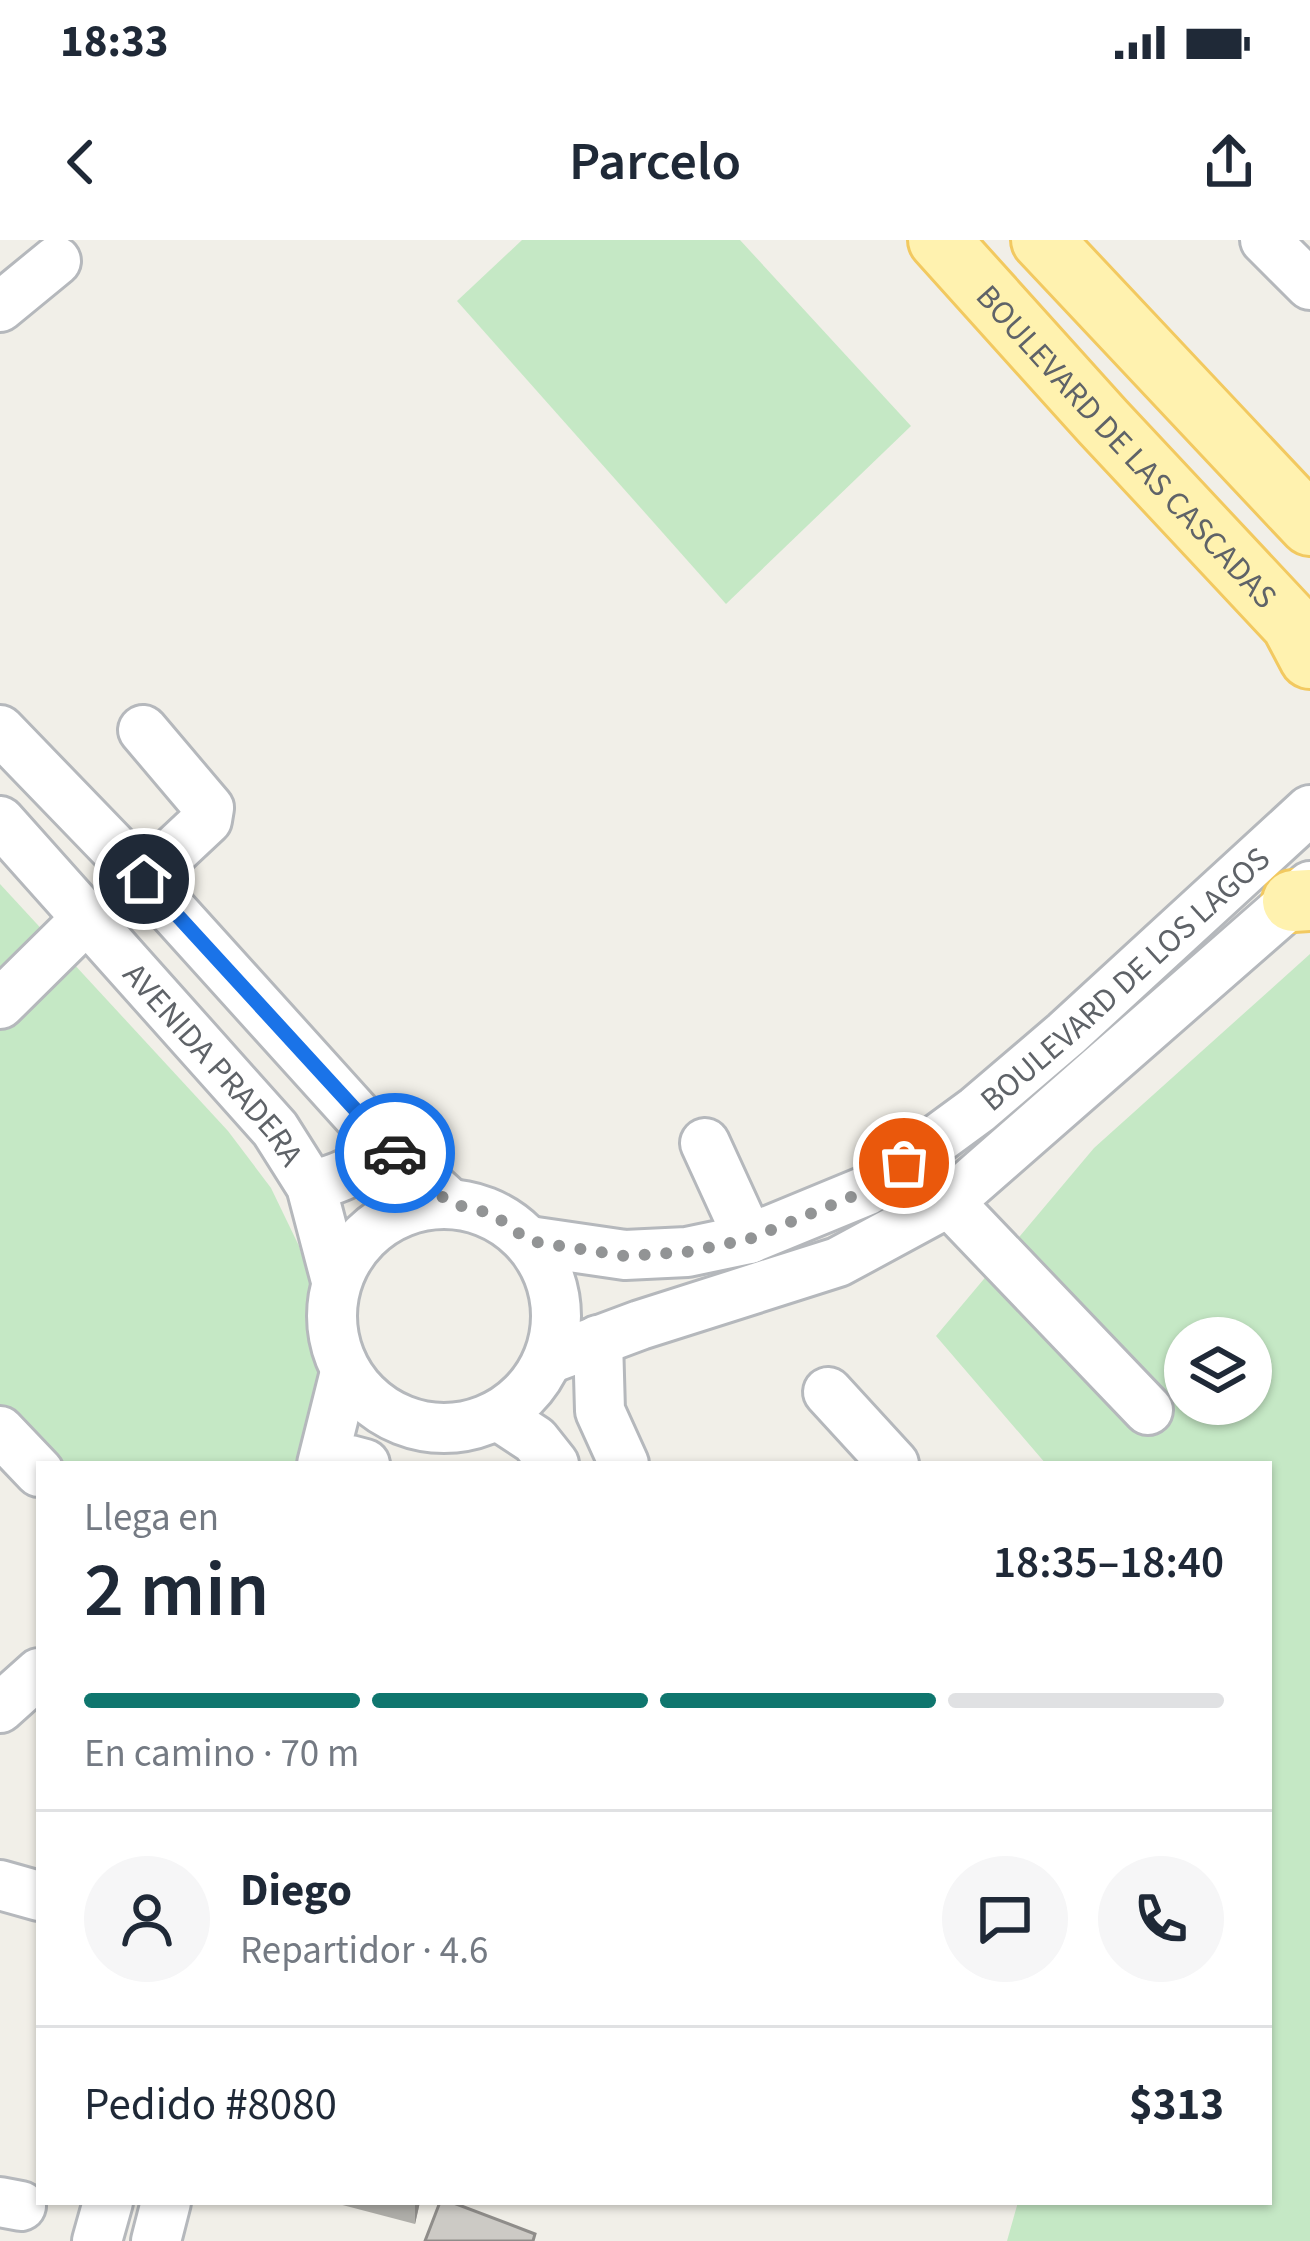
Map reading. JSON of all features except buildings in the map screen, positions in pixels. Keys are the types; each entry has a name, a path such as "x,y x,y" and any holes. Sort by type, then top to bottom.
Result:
{"main road":[{"name":"BOULEVARD DE LAS CASCADAS","path":"939,240 1292,624 1310,658"},
{"path":"1042,240 1310,526"}],"street":[{"path":"1265,240 1308,280"},
{"path":"0,307 56,260"},
{"path":"143,730 209,808 207,820 144,879"},
{"path":"7,752 144,879 378,1138 449,1203"},
{"name":"BOULEVARD DE LOS LAGOS","path":"529,1241 625,1256 687,1252 749,1239 868,1190 977,1110 1066,1034 1310,810"},
{"name":"AVENIDA PRADERA","path":"0,821 275,1130 311,1186 336,1281"},
{"name":"BOULEVARD DE LOS LAGOS","path":"549,1359 838,1262 949,1202 1304,896"},
{"path":"0,1004 86,919"},
{"path":"311,1186 361,1166 378,1138"},
{"path":"705,1143 749,1239"},
{"path":"949,1202 1148,1410"},
{"path":"456,1436 510,1408 533,1386 549,1359 557,1329 556,1297 546,1267 529,1241 493,1214 449,1203 413,1207 379,1223 353,1248 336,1281 330,1312 345,1372 364,1396 390,1415 456,1436 536,1440 552,1461"},
{"path":"622,1461 600,1411 619,1333 625,1256"},
{"path":"323,1461 345,1372"},
{"path":"829,1392 891,1461"},
{"path":"0,1431 36,1469"},
{"path":"0,1708 36,1675"},
{"path":"0,1885 36,1895"},
{"path":"97,2241 107,2205"},
{"path":"157,2241 165,2205"}],"green space":[{"path":"522,240 740,240 911,426 726,604 457,301"},
{"path":"0,884 228,1131 271,1188 299,1246 317,1305 325,1374 311,1461 45,1461 0,1413"},
{"path":"1310,954 1310,2241 1007,2241 1017,2205 1272,2205 1272,1461 1043,1461 936,1336 1094,1148"}],"way so far":[{"path":"395,1153 449,1203 493,1214 529,1241 625,1256 687,1252 749,1239 868,1190 904,1163"}],"route":[{"path":"144,879 395,1153"}]}
